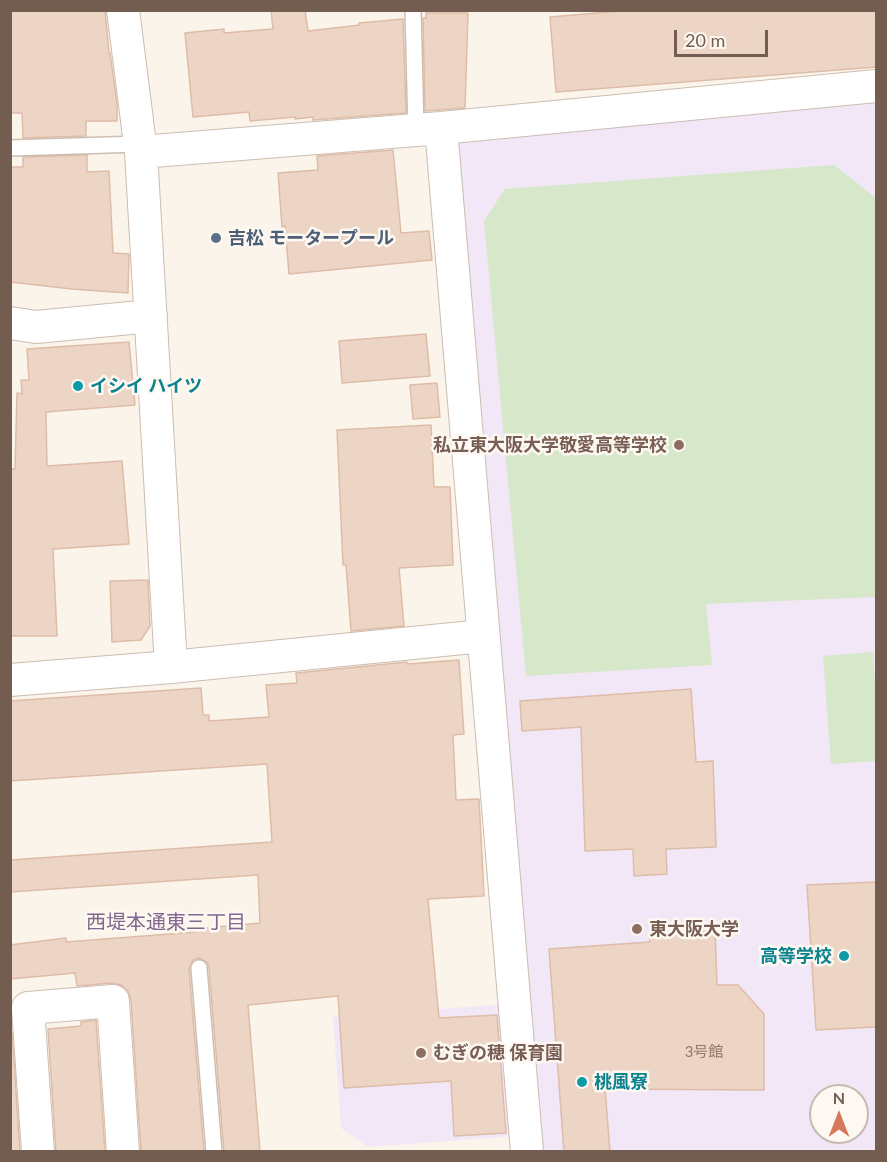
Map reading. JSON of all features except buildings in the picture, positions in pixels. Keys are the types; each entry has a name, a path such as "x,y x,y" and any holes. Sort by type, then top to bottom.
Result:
{"street":[{"path":"123,10 140,148 171,667"},
{"path":"140,148 429,129 876,86"},
{"path":"429,129 483,636 521,1151"},
{"path":"10,323 36,327 151,316"},
{"path":"10,680 171,667 483,636"},
{"path":"38,1152 28,1008 112,1001 123,1152"}],"lane":[{"path":"413,10 429,129"},
{"path":"10,148 140,148"},
{"path":"199,968 214,1152"}],"shaded area":[{"name":"私立東大阪大学敬愛高等学校","path":"876,99 876,1151 538,1151 503,752 458,139"},
{"path":"506,1004 516,1136 368,1147 341,1128 333,1017"}],"green space":[{"path":"834,165 876,198 876,597 706,604 712,665 526,676 484,221 505,189"},
{"path":"873,652 876,761 831,764 823,656"}],"place":[{"name":"吉松 モータープール","path":"216,238"},
{"name":"イシイ ハイツ","path":"78,386"},
{"name":"私立東大阪大学敬愛高等学校","path":"679,445"},
{"name":"東大阪大学","path":"637,929"},
{"name":"高等学校","path":"844,956"},
{"name":"むぎの穂 保育園","path":"421,1053"},
{"name":"桃風寮","path":"582,1082"}],"district":[{"name":"西堤本通東三丁目","path":"166,923"}]}
